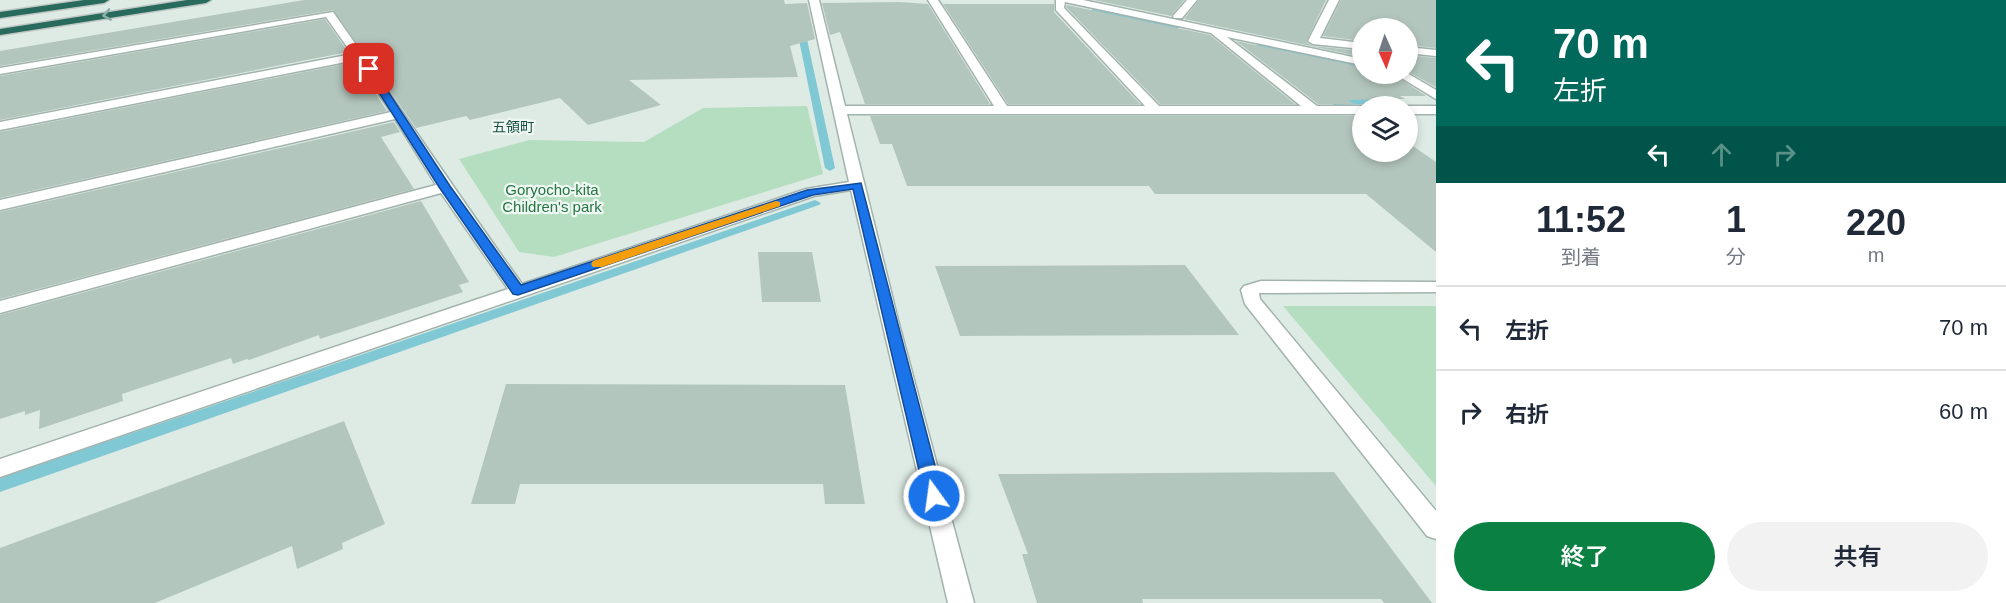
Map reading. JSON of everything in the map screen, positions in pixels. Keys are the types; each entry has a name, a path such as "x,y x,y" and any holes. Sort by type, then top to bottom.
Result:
{"highway":[{"path":"0,15 104,0"},
{"path":"0,32 207,0"}],"street":[{"path":"814,0 857,185 961,603"},
{"path":"933,0 1002,110"},
{"path":"1061,0 1059,8 1156,110"},
{"path":"1069,0 1352,60"},
{"path":"1102,0 1313,41 1352,46"},
{"path":"1178,16 1192,0"},
{"path":"1313,41 1334,0"},
{"path":"0,71 329,14 360,56 445,187 518,291"},
{"path":"1213,30 1314,110"},
{"path":"1418,51 1436,53"},
{"path":"0,126 360,56"},
{"path":"1418,84 1436,95"},
{"path":"840,110 1352,110"},
{"path":"1418,110 1436,110"},
{"path":"0,205 399,114"},
{"path":"0,468 811,192 857,185"},
{"path":"0,307 445,187"},
{"path":"1436,287 1261,286 1250,290 1251,300 1436,529"}],"green space":[{"name":"Goryocho-kita Children's park","path":"807,106 823,174 554,257 519,252 459,159 529,140 644,142 703,108"},
{"path":"1283,306 1436,306 1436,486"}],"building":[{"path":"304,0 784,0 785,4 807,3 815,39 790,46 798,77 629,80 661,105 588,125 560,98 470,120 466,116 416,128 333,10 0,66 0,51"},
{"path":"1094,0 1184,0 1171,16"},
{"path":"1199,0 1326,0 1306,42 1313,46 1352,50 1352,55 1184,19"},
{"path":"1341,0 1436,0 1436,48 1418,46 1418,18 1352,18 1352,40 1323,36"},
{"path":"822,3 928,4 990,104 865,104 840,32 830,35"},
{"path":"943,4 1054,4 1054,12 1140,104 1008,104"},
{"path":"1067,5 1210,35 1295,104 1160,104 1066,7"},
{"path":"325,19 348,52 0,120 0,76"},
{"path":"1236,41 1352,65 1352,84 1408,84 1426,96 1352,96 1352,100 1348,100 1352,104 1318,104"},
{"path":"1418,56 1436,58 1436,87 1418,77"},
{"path":"355,62 387,111 0,198 0,132"},
{"path":"870,116 1352,116 1352,162 1418,162 1418,150 1436,162 1436,252 1366,194 1155,194 1149,186 907,186 892,144 880,144"},
{"path":"394,122 400,132 381,137 414,189 0,299 0,212"},
{"path":"421,201 469,282 459,285 463,292 320,339 319,335 249,360 233,364 231,358 122,394 123,401 39,429 40,410 25,415 25,411 0,419 0,315"},
{"path":"758,252 812,252 821,302 762,302"},
{"path":"1185,265 1239,335 960,336 935,266"},
{"path":"506,384 845,385 865,504 825,504 823,484 520,484 515,504 471,504"},
{"path":"344,421 385,524 342,543 343,549 297,569 292,546 155,603 0,603 0,548"},
{"path":"1334,472 1432,603 1384,603 1381,599 1142,599 1143,603 1037,603 1022,554 1028,554 998,474"}],"waterway":[{"path":"1095,10 1176,27"},
{"path":"801,30 830,168"},
{"path":"1260,45 1352,65"},
{"path":"1334,102 1352,102"},
{"path":"0,485 815,203"}],"slow traffic":[{"path":"597,264 776,204"}],"district":[{"name":"五領町","path":"513,127"}],"route":[{"path":"369,69 445,187 518,291 811,192 857,185 934,496"}]}
